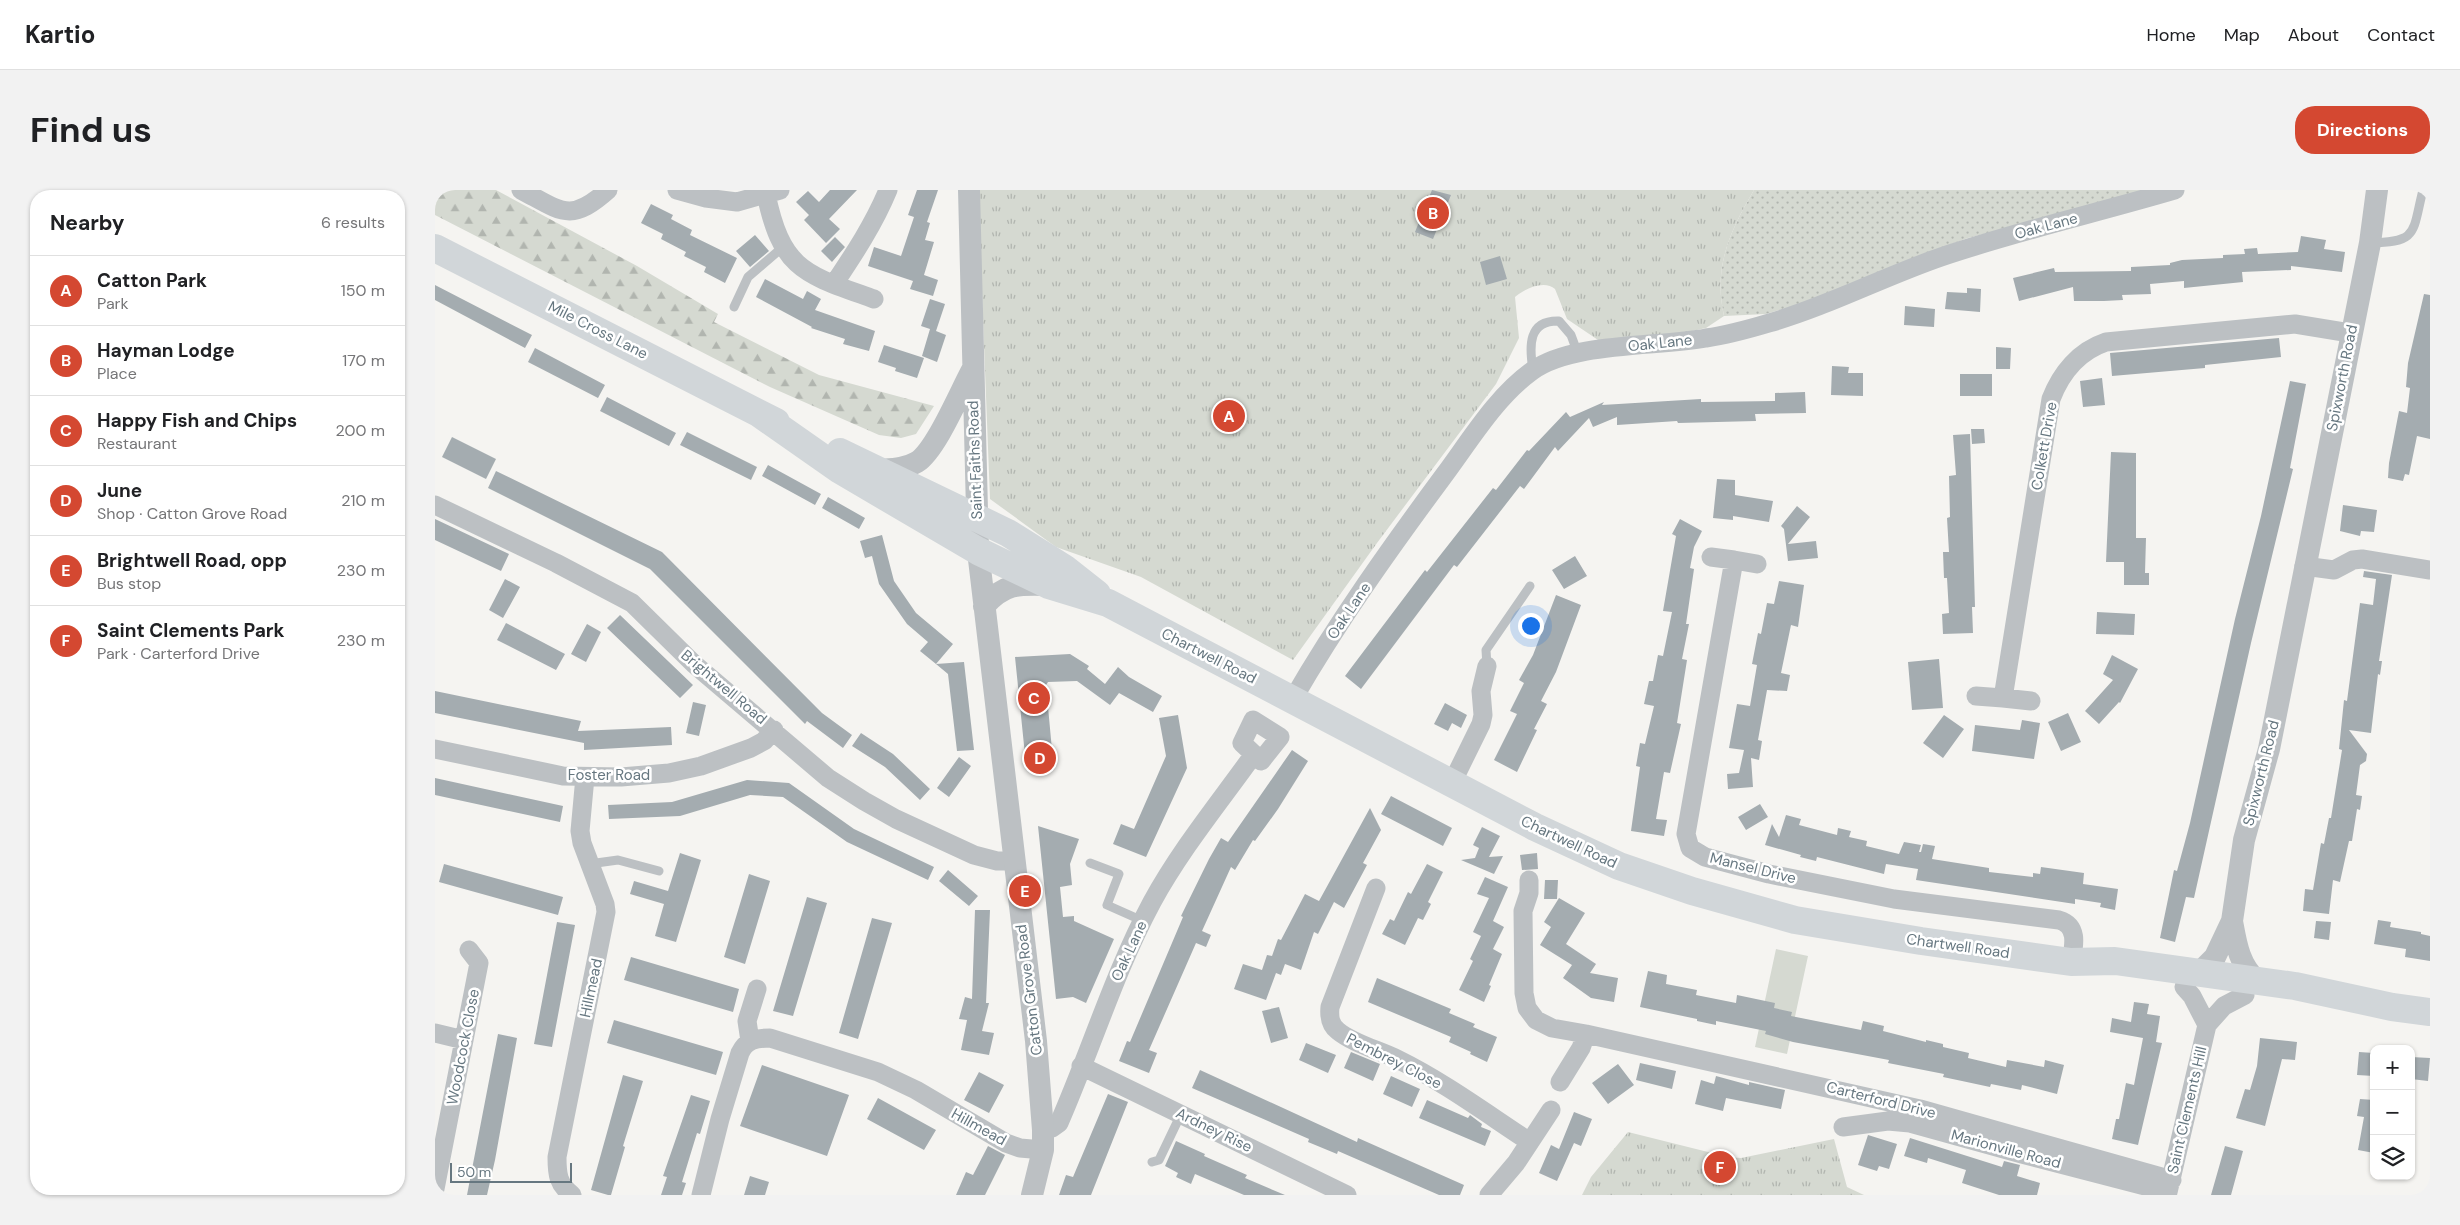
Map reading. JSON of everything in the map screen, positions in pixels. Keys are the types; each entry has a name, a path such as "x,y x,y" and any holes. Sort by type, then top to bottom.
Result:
{"highway":[{"name":"Mile Cross Lane","path":"435,248 760,414 879,470 976,519"},
{"name":"Mile Cross Lane","path":"760,414 840,470 978,551"},
{"name":"Chartwell Road","path":"976,519 1008,533 1064,568 1108,603 1452,784 1535,827 1619,866 1692,891 1795,920 1921,941 2071,962 2115,960 2191,980 2251,988 2295,986 2393,1007 2430,1012"},
{"name":"Chartwell Road","path":"978,551 1049,586 1108,603"}],"street":[{"path":"521,190 561,211 574,212 585,208 608,190"},
{"path":"677,190 706,198 737,202 773,192 773,225 783,247 793,261 811,274 874,299"},
{"path":"834,284 865,237 888,190"},
{"name":"Saint Faiths Road","path":"969,190 978,551"},
{"name":"Oak Lane","path":"1293,699 1309,671 1397,539 1485,419 1513,387 1533,370 1547,363 1579,354 1707,338 1769,323 1825,305 1887,277 1979,244 2175,190"},
{"name":"Spixworth Road","path":"2191,980 2215,957 2232,921 2244,840 2269,749 2350,333 2370,243 2377,190"},
{"name":"Colkett Drive","path":"2003,698 2051,399 2062,376 2073,363 2095,346 2105,342 2295,324 2350,333"},
{"name":"Saint Faiths Road","path":"879,470 902,468 917,462 937,436 973,369"},
{"name":"Brightwell Road","path":"435,504 633,603 694,664 774,730 828,778 897,819 974,855 997,861 1014,861"},
{"name":"Catton Grove Road","path":"978,551 1036,1041 1043,1140 1032,1195"},
{"path":"1711,557 1757,564"},
{"path":"2305,566 2335,570 2353,560 2362,559 2430,570"},
{"name":"Mansel Drive","path":"1734,560 1686,834 1690,848 1705,857 1769,874 1894,899 2059,920 2070,926 2073,932 2071,962"},
{"path":"984,606 999,591 1008,587 1019,584 1049,586"},
{"path":"1452,784 1481,724 1483,715 1481,691 1487,666"},
{"path":"1975,696 2031,702"},
{"name":"Foster Road","path":"435,749 563,776 585,777 669,773 701,766 751,748 764,741 774,730"},
{"name":"Oak Lane","path":"1043,1140 1052,1128 1059,1123 1115,980 1169,872 1198,829 1254,754"},
{"name":"Hillmead","path":"572,1195 562,1187 557,1176 557,1157 606,912 605,904 582,843 581,831 585,777"},
{"name":"Carterford Drive","path":"1529,880 1529,893 1523,911 1524,993 1527,1008 1536,1020 1552,1028 1920,1109 2169,1189"},
{"name":"Pembrey Close","path":"1376,888 1330,1007 1329,1017 1333,1026 1347,1036 1398,1059 1451,1090 1530,1142"},
{"name":"Spixworth Road","path":"2232,921 2242,963 2249,974 2251,988"},
{"name":"Woodcock Close","path":"435,1189 480,956"},
{"name":"Saint Clements Hill","path":"2191,980 2192,996 2207,1025"},
{"name":"Saint Clements Hill","path":"2169,1189 2207,1025 2224,1006 2251,988"},
{"path":"701,1195 720,1119 740,1053 743,1045 750,1041 747,1021 757,989"},
{"path":"435,1033 464,1040"},
{"path":"1560,1082 1581,1048 1586,1034"},
{"name":"Hillmead","path":"750,1041 770,1038 878,1072 915,1090 1006,1143 1020,1148 1043,1140"},
{"name":"Ardney Rise","path":"1081,1066 1347,1195"},
{"path":"1489,1195 1530,1142 1551,1110"},
{"name":"Marionville Road","path":"1843,1127 1887,1121 1910,1123 2022,1154 2169,1189"}],"lane":[{"path":"2370,243 2394,243 2406,239 2413,229 2423,190"},
{"path":"734,307 748,277 783,247"},
{"path":"1533,370 1530,353 1531,344 1536,328 1547,321 1559,321 1571,335 1579,354"},
{"path":"1487,666 1486,650 1530,586"},
{"path":"589,864 617,860 659,872"},
{"path":"1090,863 1119,874 1107,905 1143,921"},
{"path":"1152,1162 1159,1160 1181,1114"}],"green space":[{"path":"435,190 496,190 637,266 718,314 714,322 819,375 934,406 916,434 901,438 879,435 770,387 435,215"},
{"path":"978,190 1754,190 1731,235 1722,265 1721,298 1724,316 1706,328 1669,336 1604,344 1567,319 1555,289 1551,286 1535,286 1515,297 1519,338 1496,384 1377,543 1293,660 1141,577 1056,547 990,499"},
{"path":"1754,190 2153,190 1968,238 1932,251 1836,293 1766,314 1724,316 1721,298 1722,265 1731,235"},
{"path":"1776,949 1808,956 1787,1054 1755,1047"},
{"path":"1628,1132 1728,1157 1741,1158 1834,1139 1847,1187 1864,1195 1582,1195 1591,1177"}],"building":[{"path":"830,190 857,190 829,219 840,229 826,243 804,220 809,215 796,202 808,191 819,202"},
{"path":"917,190 938,190 927,222 930,223 925,240 934,242 924,275 938,280 933,296 910,289 913,281 868,266 874,247 901,256 914,217 908,215"},
{"path":"1432,190 1451,195 1433,239 1415,232"},
{"path":"651,204 673,215 671,219 692,230 690,235 737,258 725,283 704,272 706,267 684,256 686,252 661,239 663,234 641,223"},
{"path":"755,235 769,251 750,267 736,251"},
{"path":"2301,236 2326,240 2324,249 2345,252 2342,272 2291,266 2291,270 2242,272 2243,282 2184,288 2184,281 2150,284 2151,294 2122,295 2123,300 2104,301 2074,301 2073,287 2019,301 2013,278 2054,268 2055,272 2131,271 2131,267 2170,265 2170,263 2182,260 2223,258 2223,255 2245,254 2244,249 2257,248 2258,254 2298,252"},
{"path":"835,237 845,247 832,262 821,251"},
{"path":"1500,256 1507,279 1486,285 1480,262"},
{"path":"765,279 803,299 807,291 821,299 815,310 875,331 869,351 843,344 845,339 811,328 756,297"},
{"path":"435,285 532,335 525,348 435,300"},
{"path":"1967,288 1981,289 1980,312 1945,309 1947,292 1967,293"},
{"path":"2424,294 2430,295 2430,439 2417,436 2409,475 2405,474 2403,481 2388,478 2389,463 2399,411 2407,413 2410,388 2406,387 2408,363"},
{"path":"930,299 945,304 936,331 946,335 937,362 922,356 930,329 921,326"},
{"path":"1905,306 1935,309 1934,327 1904,325"},
{"path":"2279,338 2281,357 2205,365 2205,368 2112,376 2110,353"},
{"path":"884,345 924,358 917,378 895,371 896,368 878,362"},
{"path":"1996,347 2011,348 2010,369 1996,369"},
{"path":"535,348 605,385 598,398 528,362"},
{"path":"1832,366 1849,367 1848,373 1863,373 1863,396 1831,395"},
{"path":"1960,374 1992,374 1992,396 1960,396"},
{"path":"2102,378 2105,405 2083,407 2080,381"},
{"path":"2290,381 2306,384 2290,468 2293,469 2251,643 2194,898 2186,897 2175,942 2160,938 2174,870 2177,871 2190,823 2235,619 2261,516"},
{"path":"1805,392 1806,413 1755,414 1756,421 1678,423 1677,421 1617,425 1617,417 1593,427 1589,418 1558,451 1555,447 1524,489 1520,486 1457,567 1454,565 1361,689 1345,676 1425,570 1427,572 1493,488 1496,490 1527,450 1529,451 1566,412 1570,417 1604,402 1602,405 1701,399 1701,402 1775,401 1775,393"},
{"path":"607,397 676,433 669,446 600,411"},
{"path":"1971,429 1984,429 1985,443 1972,444"},
{"path":"687,432 757,467 751,480 680,445"},
{"path":"1970,434 1975,607 1972,607 1973,633 1943,634 1942,614 1949,613 1947,578 1944,578 1943,552 1949,552 1947,518 1950,517 1949,476 1956,475 1953,435"},
{"path":"452,437 496,459 486,479 442,457"},
{"path":"2111,452 2136,453 2136,538 2146,538 2145,573 2149,573 2149,585 2124,585 2124,562 2106,562"},
{"path":"768,465 821,494 815,505 762,476"},
{"path":"496,471 662,552 822,713 852,735 843,748 807,721 805,724 650,569 488,488"},
{"path":"1717,479 1735,480 1735,495 1773,501 1769,522 1733,516 1733,520 1713,518"},
{"path":"828,497 865,518 859,529 822,508"},
{"path":"2343,505 2377,510 2374,532 2361,531 2360,536 2340,531"},
{"path":"1797,506 1810,517 1788,544 1816,541 1818,558 1788,561 1784,529 1781,526"},
{"path":"435,519 509,554 501,571 435,540"},
{"path":"1680,519 1702,531 1694,547 1690,568 1694,569 1686,624 1689,624 1682,659 1687,660 1677,723 1681,724 1670,773 1664,772 1656,819 1667,820 1664,836 1631,831 1640,767 1636,766 1640,743 1645,744 1654,706 1644,704 1649,681 1653,681 1658,655 1663,656 1672,612 1663,611 1676,536 1672,534"},
{"path":"882,535 894,581 916,613 953,644 936,664 920,651 928,642 907,624 879,584 872,556 865,558 860,541"},
{"path":"1575,556 1587,576 1564,589 1552,570"},
{"path":"2364,571 2392,575 2379,661 2382,661 2380,675 2378,674 2371,733 2349,730 2367,754 2366,761 2360,765 2356,795 2362,796 2360,810 2357,809 2352,841 2349,841 2340,882 2333,880 2329,914 2303,911 2305,889 2313,890 2321,843 2324,844 2329,818 2331,818 2342,750 2339,749 2344,700 2347,701 2360,603 2373,605 2376,579 2363,577"},
{"path":"505,579 520,587 503,618 489,610"},
{"path":"1779,581 1804,585 1798,627 1791,625 1781,673 1790,675 1787,691 1767,690 1758,740 1762,741 1759,760 1751,758 1753,787 1728,789 1727,774 1739,773 1744,750 1729,748 1737,704 1750,706 1757,665 1752,664 1758,633 1761,634 1767,603 1774,604"},
{"path":"1556,595 1581,605 1556,672 1541,701 1547,704 1534,729 1537,730 1517,772 1494,760 1517,714 1510,711 1524,683 1519,680 1533,655"},
{"path":"2097,612 2135,614 2134,635 2096,634"},
{"path":"620,615 693,685 680,698 607,628"},
{"path":"506,623 565,654 556,670 497,640"},
{"path":"587,624 601,632 586,662 571,654"},
{"path":"1070,654 1089,666 1087,669 1105,684 1118,667 1129,677 1162,696 1153,712 1119,693 1110,705 1077,681 1048,682 1046,685 1053,761 1029,763 1028,755 1025,755 1015,657"},
{"path":"2112,655 2138,669 2120,703 2099,724 2085,711 2113,680 2103,674"},
{"path":"1939,659 1943,708 1912,710 1908,662"},
{"path":"964,662 974,750 957,751 948,674 936,664"},
{"path":"435,691 581,721 578,731 671,727 672,745 584,750 584,743 435,713"},
{"path":"693,702 706,705 699,736 686,733"},
{"path":"1445,703 1467,715 1461,728 1452,723 1448,731 1434,724"},
{"path":"2068,713 2081,742 2061,751 2048,722"},
{"path":"1178,715 1187,768 1146,857 1113,844 1121,824 1134,829 1166,756 1159,718"},
{"path":"1944,715 1964,729 1943,758 1923,743"},
{"path":"2022,720 2040,723 2034,759 1972,751 1975,725 2020,730"},
{"path":"861,733 893,754 930,789 920,800 885,767 852,746"},
{"path":"1292,750 1308,761 1278,809 1255,841 1253,840 1235,870 1231,867 1202,931 1211,935 1206,947 1196,943 1149,1050 1157,1053 1149,1073 1119,1061 1127,1041 1130,1042 1183,917 1181,916 1209,859 1221,838 1228,842"},
{"path":"959,757 971,766 949,797 937,788"},
{"path":"435,778 563,806 560,822 435,795"},
{"path":"747,780 789,783 854,829 934,867 928,880 847,842 783,797 750,795 680,816 609,819 608,805 672,802"},
{"path":"1391,796 1452,828 1443,846 1381,814"},
{"path":"1760,804 1768,817 1746,830 1738,817"},
{"path":"1370,808 1381,830 1363,863 1367,865 1344,908 1334,902 1318,934 1314,932 1301,970 1285,964 1281,975 1276,973 1266,1000 1234,989 1243,964 1262,970 1267,955 1272,956 1278,939 1281,940 1305,894 1319,901"},
{"path":"1786,815 1801,819 1799,825 1837,835 1838,828 1851,831 1849,837 1867,841 1866,846 1899,854 1904,842 1921,845 1919,852 1921,852 1923,844 1935,846 1932,859 1989,868 1989,872 2033,877 2033,873 2040,874 2041,867 2084,873 2083,884 2118,889 2115,910 2100,907 2101,903 2075,899 2075,904 1916,880 1918,869 1886,864 1884,874 1817,857 1816,861 1765,845 1772,824 1779,837"},
{"path":"1038,826 1079,839 1070,864 1072,885 1060,887 1063,917 1074,916 1074,921 1114,939 1086,1003 1073,997 1056,999"},
{"path":"1482,827 1500,836 1489,857 1503,856 1494,874 1461,860 1475,858 1479,848 1473,845"},
{"path":"680,853 701,860 676,942 655,936 664,904 630,894 634,881 668,891"},
{"path":"1537,853 1538,869 1522,870 1520,855"},
{"path":"444,864 563,897 558,915 439,882"},
{"path":"1427,864 1443,872 1428,902 1431,904 1423,920 1418,918 1405,945 1382,934 1390,919 1394,921 1408,892 1411,894"},
{"path":"948,870 978,896 969,906 939,881"},
{"path":"749,874 770,881 745,964 724,957"},
{"path":"1485,877 1508,887 1493,921 1504,927 1493,949 1502,954 1484,1002 1459,990 1473,961 1470,959 1481,936 1473,932 1489,898 1477,894"},
{"path":"1545,880 1558,880 1557,899 1544,899"},
{"path":"807,897 827,903 793,1016 773,1011"},
{"path":"1559,898 1585,913 1566,944 1596,964 1590,973 1618,978 1614,1002 1591,998 1563,978 1572,965 1540,945 1551,927 1544,922"},
{"path":"975,910 990,910 986,1003 989,1003 982,1031 994,1033 989,1055 961,1050 967,1020 959,1019 965,997 972,999"},
{"path":"872,918 892,923 858,1039 839,1033"},
{"path":"2378,920 2391,922 2390,927 2421,932 2421,934 2430,936 2430,961 2405,957 2406,949 2374,944"},
{"path":"2316,921 2331,922 2329,940 2314,938"},
{"path":"557,922 575,925 552,1047 534,1044"},
{"path":"631,957 739,989 733,1012 624,980"},
{"path":"1648,971 1667,975 1666,984 1697,990 1696,995 1736,1003 1737,995 1775,1003 1774,1008 1792,1012 1791,1016 1861,1030 1863,1021 1884,1026 1883,1031 1926,1042 1926,1040 1943,1044 1943,1047 1969,1053 1968,1058 2006,1067 2007,1060 2044,1067 2045,1060 2064,1065 2057,1094 2022,1085 2021,1090 1991,1084 1990,1087 1943,1077 1944,1074 1888,1063 1889,1060 1793,1042 1765,1034 1766,1031 1716,1021 1716,1025 1640,1007"},
{"path":"1377,978 1451,1009 1449,1013 1475,1024 1473,1027 1497,1037 1487,1062 1449,1042 1451,1037 1368,1002"},
{"path":"2134,1002 2149,1004 2147,1014 2160,1016 2156,1042 2162,1043 2138,1145 2112,1139 2116,1119 2119,1119 2126,1083 2134,1085 2143,1038 2110,1032 2112,1018 2131,1022"},
{"path":"1279,1007 1288,1038 1271,1043 1262,1011"},
{"path":"614,1020 723,1052 716,1075 607,1043"},
{"path":"498,1034 517,1038 495,1160 487,1195 467,1195"},
{"path":"2260,1038 2297,1042 2295,1060 2282,1059 2265,1126 2236,1118 2245,1089 2250,1090 2257,1066"},
{"path":"1306,1043 1336,1055 1328,1073 1299,1060"},
{"path":"1351,1052 1380,1064 1373,1081 1344,1068"},
{"path":"2359,1052 2370,1053 2370,1076 2357,1075"},
{"path":"2415,1057 2430,1058 2428,1081 2415,1079"},
{"path":"1640,1063 1676,1071 1672,1089 1636,1080"},
{"path":"1618,1064 1634,1085 1608,1104 1592,1083"},
{"path":"762,1065 849,1095 827,1156 740,1126"},
{"path":"1200,1070 1357,1142 1358,1138 1464,1185 1460,1195 1439,1195 1338,1151 1337,1154 1308,1142 1309,1139 1192,1088"},
{"path":"979,1072 1004,1085 989,1113 964,1100"},
{"path":"623,1075 643,1081 623,1146 625,1147 611,1195 608,1195 591,1190"},
{"path":"1391,1076 1420,1089 1412,1107 1383,1094"},
{"path":"1716,1076 1749,1085 1749,1082 1785,1090 1781,1109 1726,1098 1723,1111 1695,1104 1701,1080 1714,1084"},
{"path":"1108,1094 1128,1102 1091,1195 1059,1195 1066,1175 1073,1177"},
{"path":"691,1095 710,1101 700,1134 697,1133 682,1182 686,1183 682,1195 661,1195 667,1177 663,1176"},
{"path":"878,1098 936,1130 924,1150 867,1119"},
{"path":"2360,1099 2370,1100 2370,1152 2358,1150 2364,1117 2357,1116"},
{"path":"1427,1100 1468,1118 1470,1115 1482,1124 1481,1127 1491,1131 1485,1146 1419,1118"},
{"path":"1574,1112 1592,1119 1581,1146 1574,1143 1557,1181 1539,1173 1551,1145 1559,1149"},
{"path":"1868,1135 1897,1144 1889,1169 1879,1166 1877,1171 1858,1165"},
{"path":"1910,1138 2002,1167 2004,1161 2020,1165 2017,1176 2040,1183 2037,1195 1999,1195 1962,1183 1966,1170 1928,1158 1927,1163 1904,1156"},
{"path":"1176,1141 1247,1175 1245,1178 1285,1195 1244,1195 1195,1174 1191,1184 1176,1177 1178,1173 1165,1166"},
{"path":"988,1146 1005,1155 985,1195 956,1195 966,1172 973,1175"},
{"path":"2225,1146 2243,1151 2231,1195 2211,1195"},
{"path":"750,1176 769,1182 765,1195 744,1195"}],"place":[{"name":"Hayman Lodge","path":"1433,213"},
{"name":"Catton Park","path":"1229,416"},
{"name":"Happy Fish and Chips","path":"1034,698"},
{"name":"June","path":"1040,758"},
{"name":"Brightwell Road, opp","path":"1025,891"},
{"name":"Saint Clements Park","path":"1720,1167"}]}
